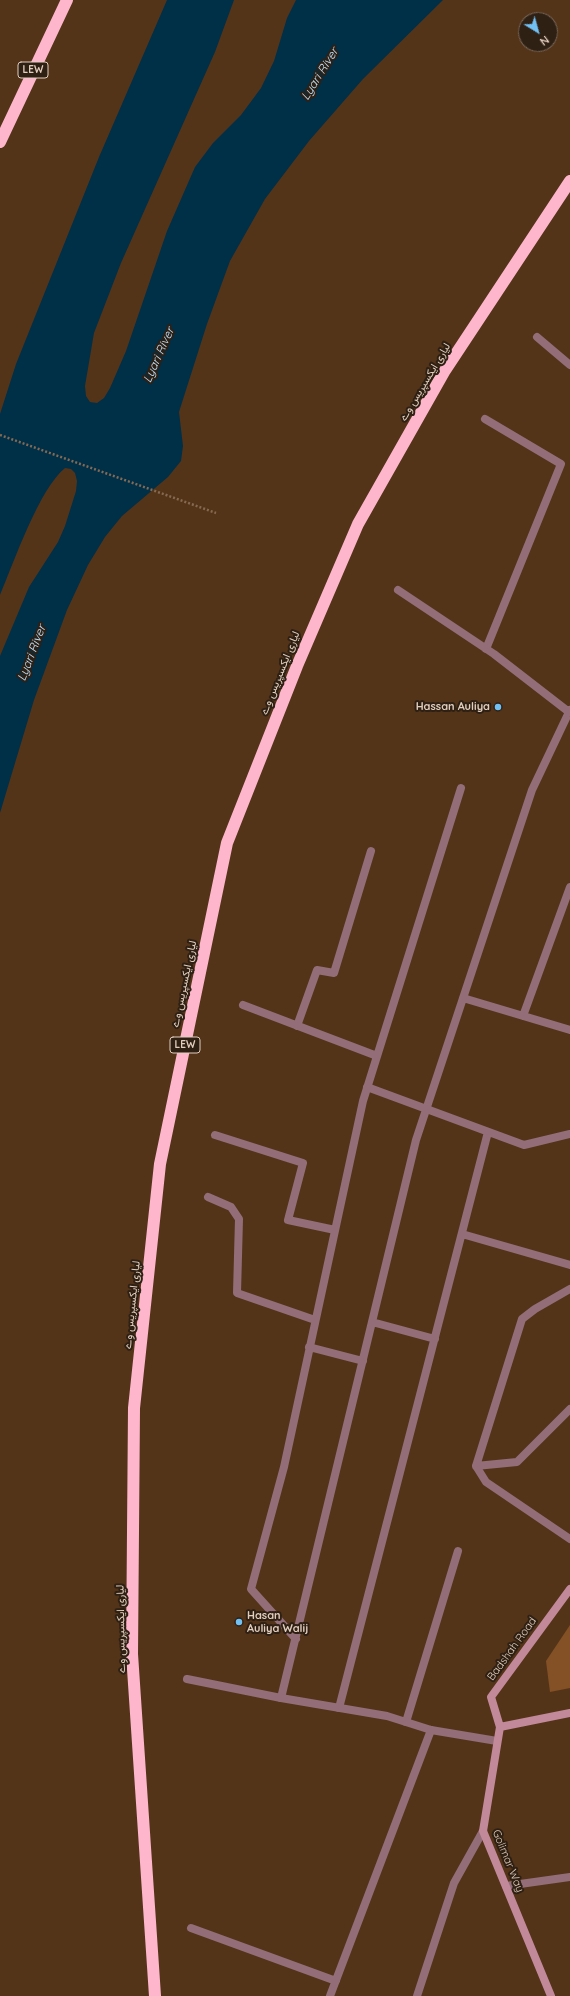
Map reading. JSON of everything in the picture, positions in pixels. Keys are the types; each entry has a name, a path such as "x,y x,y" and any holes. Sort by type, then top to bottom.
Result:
{"highway":[{"name":"LEW","path":"0,142 67,0"},
{"name":"لیاری ایکسپریس وے","path":"155,1996 132,1654 134,1408 160,1164 227,843 297,666 358,524 444,372 570,181"}],"main road":[{"name":"Badshah Road","path":"500,1727 491,1697 570,1589"},
{"path":"500,1727 570,1713"},
{"name":"Golimar Way","path":"500,1727 483,1831 551,1996"}],"street":[{"path":"537,337 570,365"},
{"path":"485,419 561,464 486,649"},
{"path":"281,1698 416,1140 532,790 569,711 486,649 398,590"},
{"path":"296,1640 251,1589 284,1466 367,1087 461,788"},
{"path":"297,1026 318,970 334,973 371,851"},
{"path":"523,1016 570,887"},
{"path":"463,998 570,1030"},
{"path":"243,1005 377,1056"},
{"path":"367,1087 524,1145 570,1134"},
{"path":"339,1708 488,1132"},
{"path":"215,1135 303,1163 288,1220 335,1230"},
{"path":"208,1197 231,1207 239,1219 237,1293 315,1320"},
{"path":"462,1234 570,1265"},
{"path":"570,1290 535,1309 522,1319 476,1466 486,1482 570,1539"},
{"path":"372,1322 435,1339"},
{"path":"309,1347 362,1361"},
{"path":"476,1466 517,1462 570,1409"},
{"path":"406,1722 458,1551"},
{"path":"187,1679 281,1698 387,1716 431,1730 497,1741"},
{"path":"330,1996 431,1730"},
{"path":"417,1996 454,1883 483,1831"},
{"path":"506,1886 570,1877"},
{"path":"191,1928 336,1981"}],"path":[{"path":"0,435 216,513"}],"shaded area":[{"path":"570,1625 570,1688 550,1692 546,1661"}],"water":[{"name":"Lyari River","path":"167,0 234,0 215,52 121,263 94,333 85,386 86,396 90,402 97,403 104,398 110,388 126,351 167,231 195,167 213,143 241,115 261,88 274,61 287,18 296,0 443,0 363,79 309,141 265,199 230,261 207,324 179,412 183,446 181,461 168,477 122,516 105,537 88,565 67,610 34,700 0,813 0,656 29,587 58,542 65,526 76,491 77,481 75,473 71,469 65,468 55,478 28,527 0,595 0,414 16,364 99,157"}],"place":[{"name":"Hassan Auliya","path":"498,707"},
{"name":"Hasan Auliya Walij","path":"239,1622"}]}
